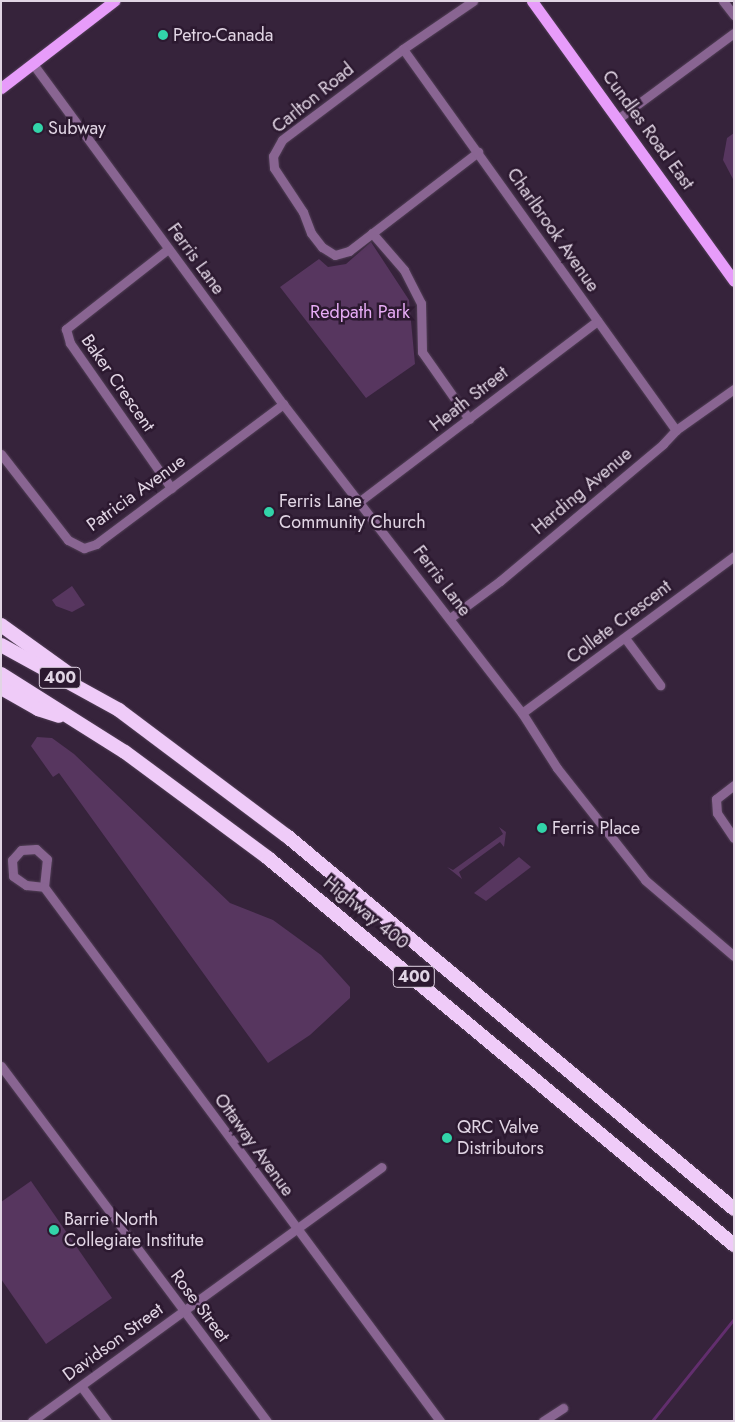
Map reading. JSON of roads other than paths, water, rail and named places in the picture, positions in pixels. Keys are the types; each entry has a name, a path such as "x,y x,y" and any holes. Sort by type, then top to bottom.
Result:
{"highway":[{"path":"1,624 119,710"},
{"name":"Highway 400","path":"1,645 119,710 286,836 734,1209"},
{"name":"Highway 400","path":"1,674 84,724 268,858 734,1245"},
{"path":"1,688 38,709 84,724"}],"main road":[{"path":"1,88 114,1"},
{"name":"Cundles Road East","path":"532,1 619,118 734,281"}],"street":[{"name":"Carlton Road","path":"473,1 403,49 282,140 273,156 274,168 322,247 335,255 349,251 478,152"},
{"path":"723,1 734,15"},
{"path":"619,118 734,33"},
{"name":"Charlbrook Avenue","path":"403,49 676,430"},
{"name":"Ferris Lane","path":"33,64 283,404 450,618 522,713 557,768 645,880 734,956"},
{"path":"372,233 404,270 421,303 422,352 468,419"},
{"name":"Baker Crescent","path":"168,249 66,329 70,343 171,488"},
{"name":"Heath Street","path":"360,501 597,321"},
{"name":"Harding Avenue","path":"450,618 500,581 663,444 676,430 734,389"},
{"name":"Patricia Avenue","path":"1,454 68,540 77,547 96,544 283,404"},
{"name":"Collete Crescent","path":"522,713 734,556"},
{"path":"625,638 660,685"},
{"path":"734,785 716,799 716,814 734,838"},
{"path":"36,849 47,859 49,866 44,887 26,885 13,876 12,860 21,850 36,849"},
{"name":"Ottaway Avenue","path":"44,887 296,1230 440,1421"},
{"name":"Rose Street","path":"1,1066 5,1078 267,1421"},
{"name":"Davidson Street","path":"32,1421 382,1167"},
{"path":"81,1386 107,1421"},
{"path":"544,1421 563,1408"}],"waterway":[{"path":"652,1421 734,1319"}],"place":[{"name":"Petro-Canada","path":"163,35"},
{"name":"Subway","path":"38,128"},
{"name":"Ferris Lane Community Church","path":"269,512"},
{"name":"Ferris Place","path":"542,828"},
{"name":"QRC Valve Distributors","path":"447,1138"},
{"name":"Barrie North Collegiate Institute","path":"54,1230"}],"park label":[{"name":"Redpath Park","path":"360,312"}]}
